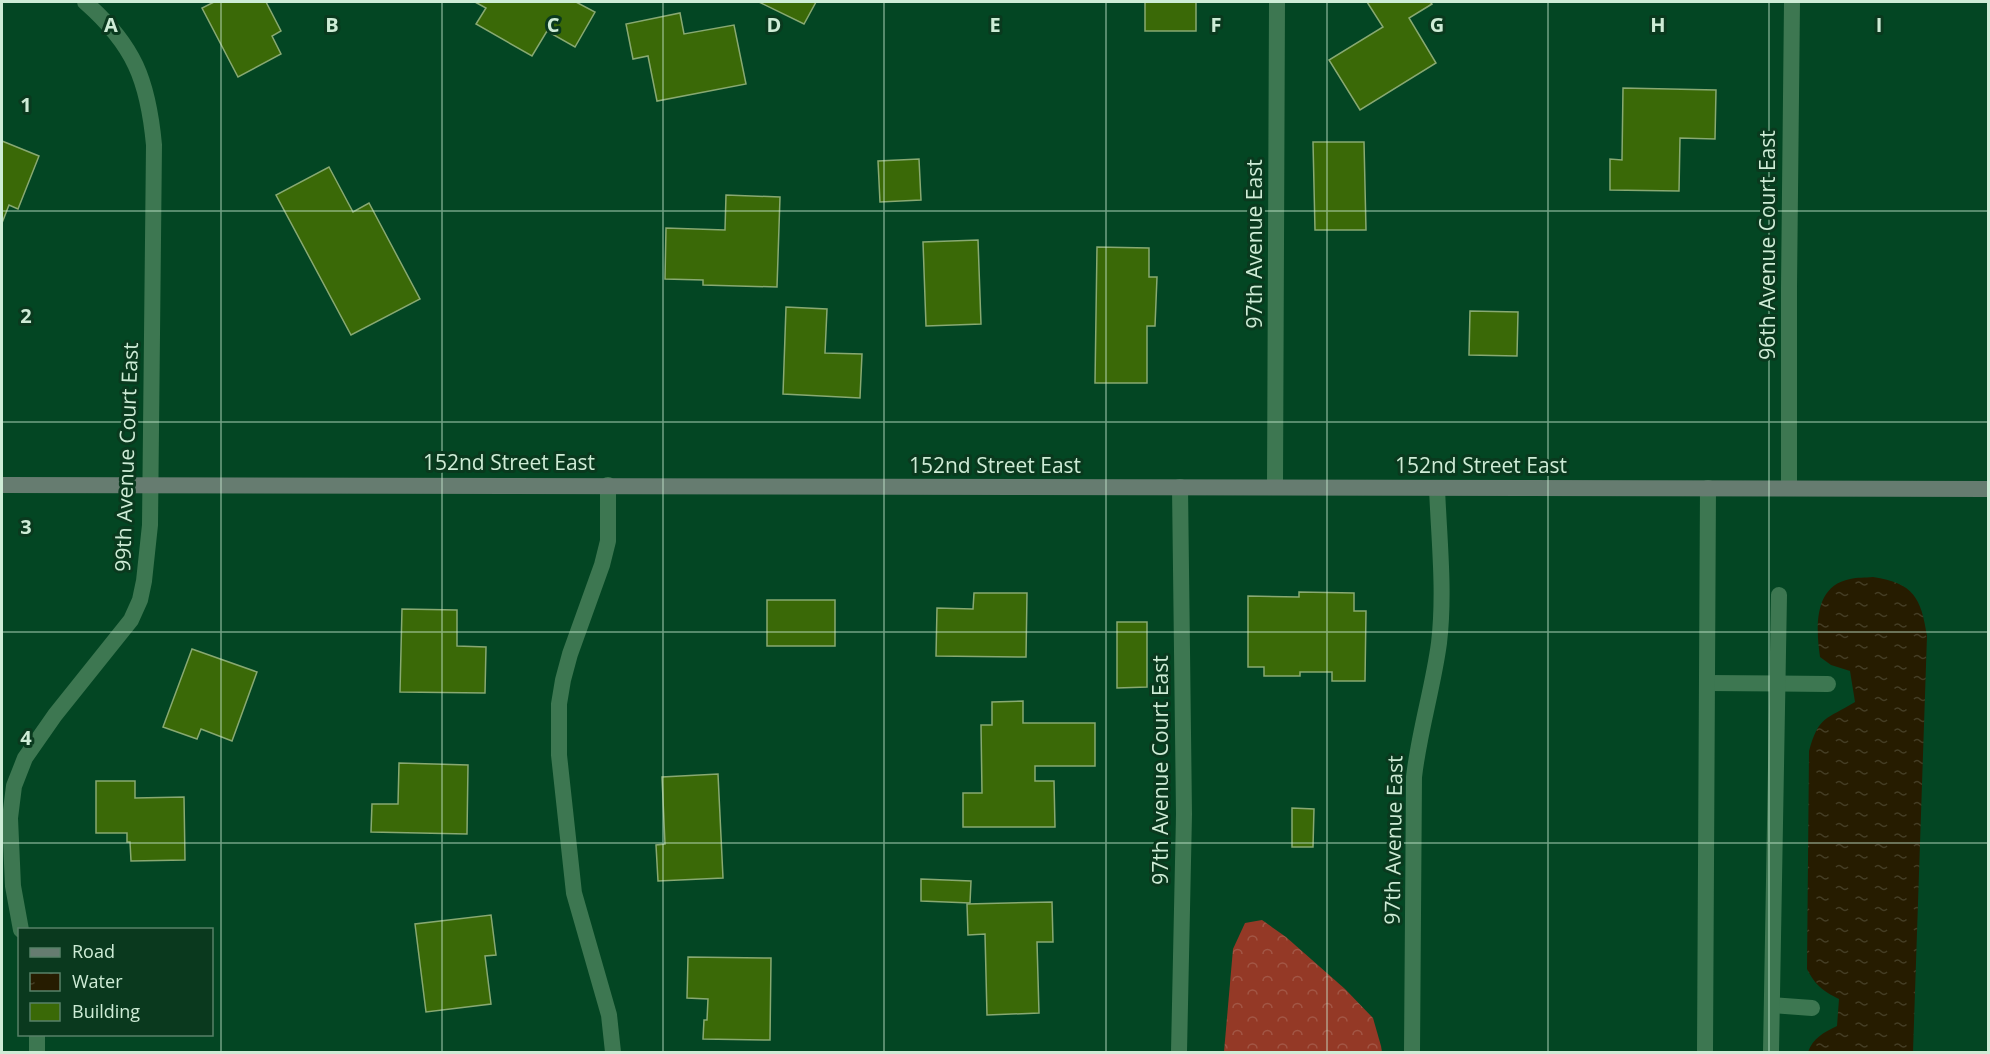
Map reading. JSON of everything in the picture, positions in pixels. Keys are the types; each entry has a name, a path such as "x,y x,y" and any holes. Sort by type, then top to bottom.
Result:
{"main road":[{"name":"152nd Street East","path":"2,484 1989,489"}],"street":[{"name":"99th Avenue Court East","path":"21,928 13,886 10,818 14,786 25,758 55,715 131,620 140,600 147,562 152,484 154,145 150,109 143,82 126,45 85,2"},
{"name":"97th Avenue East","path":"1275,486 1277,2"},
{"name":"96th Avenue Court East","path":"1789,488 1792,2"},
{"path":"608,485 608,541 563,680 559,705 559,755 574,893 609,1015 613,1053"},
{"name":"97th Avenue Court East","path":"1179,1053 1184,814 1180,487"},
{"name":"97th Avenue East","path":"1412,1053 1414,777 1417,748 1432,688 1439,641 1442,596 1437,488"},
{"path":"1704,1053 1708,488"},
{"path":"1772,1053 1779,596"},
{"path":"1707,683 1828,684"},
{"path":"1772,1005 1812,1008"},
{"path":"37,1036 37,1053"}],"green space":[{"path":"1262,920 1286,937 1345,989 1373,1018 1382,1052 1224,1052 1233,949 1245,923"}],"water":[{"path":"1873,577 1898,583 1913,594 1922,612 1927,636 1913,1052 1808,1052 1819,1036 1837,1026 1839,999 1820,987 1807,969 1809,751 1820,724 1855,702 1850,671 1831,665 1820,657 1818,622 1823,599 1829,590 1838,583 1850,579"}],"building":[{"path":"214,2 266,2 281,31 272,36 281,54 238,77 202,8"},
{"path":"475,2 576,2 595,12 575,47 547,31 532,56 476,24 486,8"},
{"path":"759,2 816,2 804,24"},
{"path":"1145,2 1196,2 1196,31 1145,31"},
{"path":"1367,2 1430,2 1432,4 1409,18 1436,63 1360,110 1329,60 1383,27"},
{"path":"680,13 684,34 734,25 746,84 657,101 648,56 633,59 626,24"},
{"path":"1623,88 1716,90 1715,139 1680,138 1679,191 1610,190 1610,159 1622,160"},
{"path":"2,141 39,156 18,209 9,205 2,223"},
{"path":"1313,142 1364,142 1366,230 1315,230"},
{"path":"919,159 921,200 880,202 878,161"},
{"path":"329,167 353,212 369,203 420,299 351,335 276,195"},
{"path":"726,195 780,197 777,287 703,285 703,280 665,279 666,228 725,230"},
{"path":"978,240 981,324 926,326 923,242"},
{"path":"1097,247 1149,248 1149,277 1157,277 1155,326 1147,326 1147,383 1095,383"},
{"path":"786,307 827,309 825,353 862,354 860,398 783,394"},
{"path":"1470,311 1518,312 1517,356 1469,355"},
{"path":"1299,592 1354,593 1354,611 1366,611 1365,681 1332,681 1332,672 1300,672 1300,676 1264,676 1264,667 1248,667 1248,596 1299,597"},
{"path":"974,593 1027,593 1026,657 936,656 937,608 973,609"},
{"path":"767,600 835,600 835,646 767,646"},
{"path":"402,609 457,610 457,646 486,647 485,693 400,692"},
{"path":"1117,622 1147,622 1147,687 1117,688"},
{"path":"192,649 257,672 232,741 201,729 197,739 163,727"},
{"path":"1023,701 1023,723 1095,723 1095,766 1035,766 1035,781 1054,781 1055,827 963,827 963,793 982,793 981,725 992,725 992,702"},
{"path":"399,763 468,765 467,834 371,832 372,804 398,804"},
{"path":"718,774 723,878 658,881 656,845 665,844 662,777"},
{"path":"96,781 135,781 135,798 184,797 185,860 131,861 127,833 96,833"},
{"path":"1292,808 1314,809 1313,847 1292,847"},
{"path":"921,879 971,881 970,903 921,901"},
{"path":"1052,902 1053,942 1037,942 1039,1013 987,1015 985,934 968,935 967,904"},
{"path":"491,915 496,955 485,956 491,1004 426,1012 415,924"},
{"path":"688,957 771,958 770,1040 703,1039 708,999 687,998"}]}
